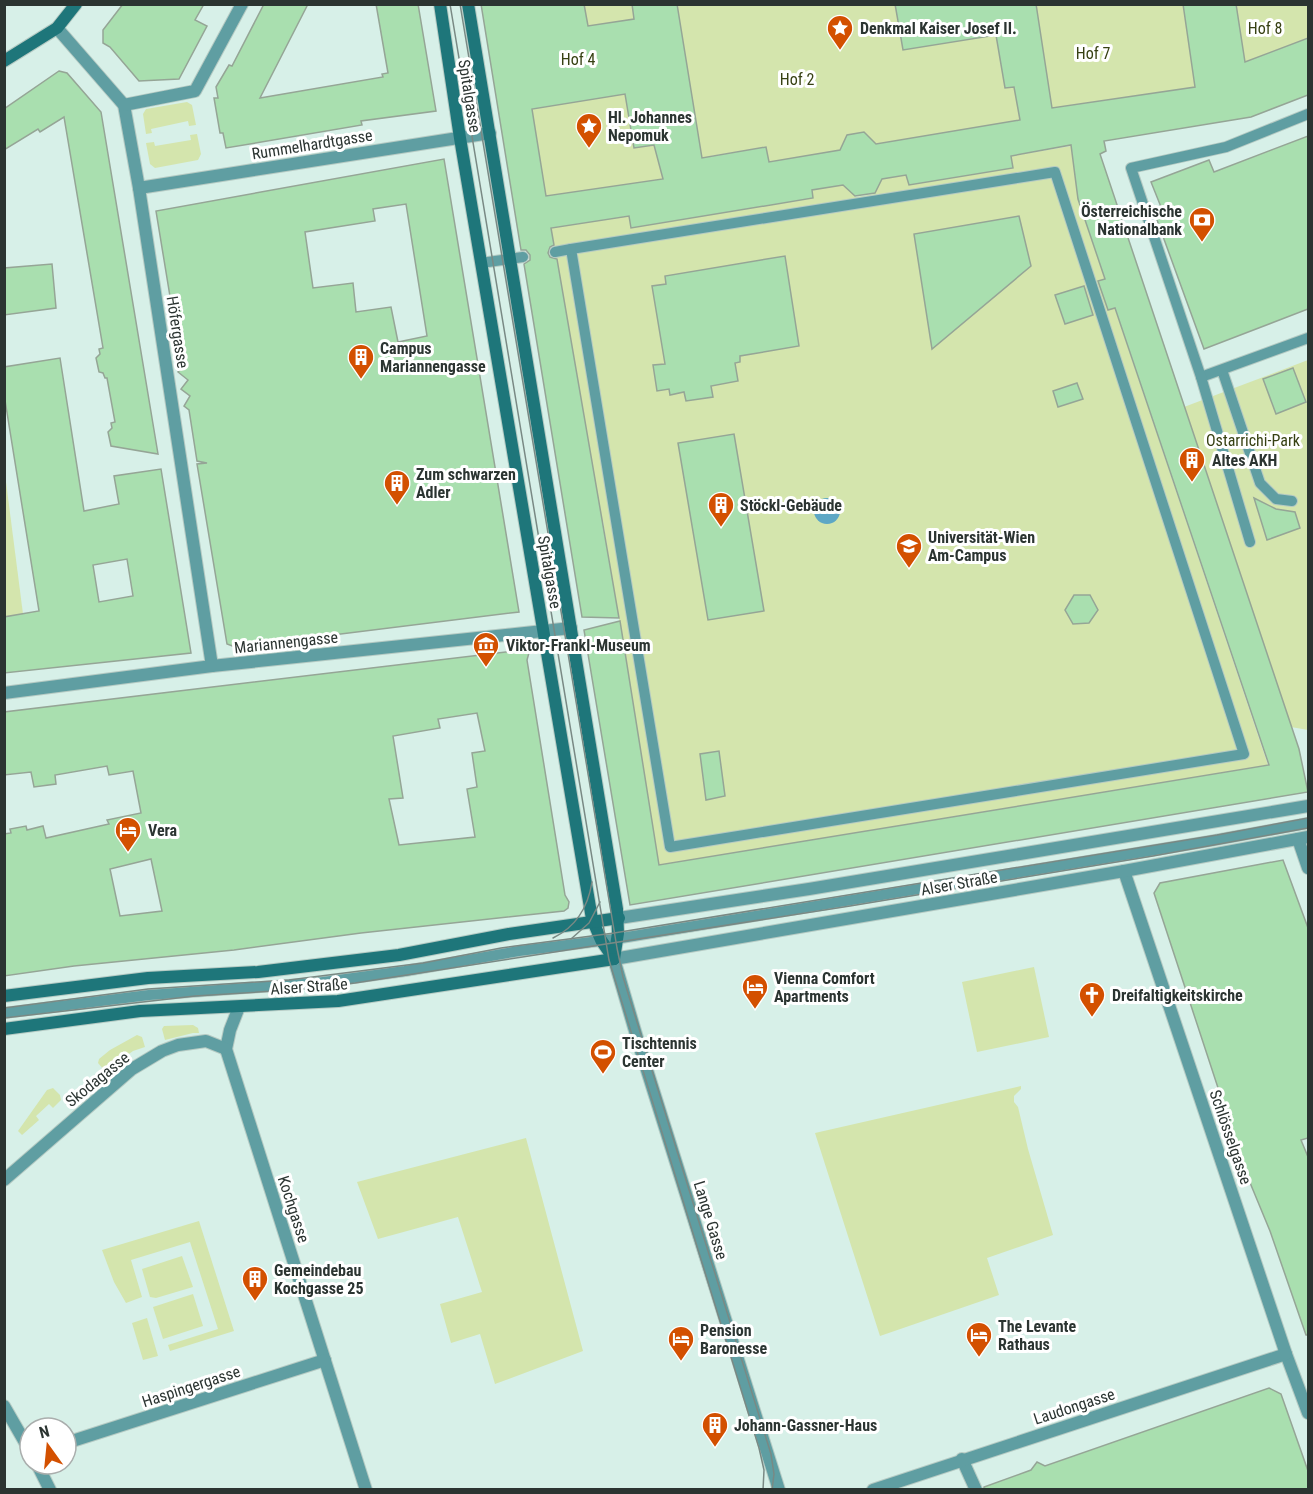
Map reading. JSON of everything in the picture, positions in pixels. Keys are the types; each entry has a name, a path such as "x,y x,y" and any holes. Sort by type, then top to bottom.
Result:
{"main road":[{"path":"4,61 57,28 76,4"},
{"name":"Spitalgasse","path":"440,4 460,138 592,923"},
{"name":"Spitalgasse","path":"468,4 490,133 517,257 571,628 619,918"},
{"path":"614,959 619,918"},
{"name":"Alser Straße","path":"4,996 148,978 258,972 399,955 509,934 619,918"},
{"path":"592,923 614,959"},
{"name":"Alser Straße","path":"4,1029 140,1011 338,1001 614,959"}],"street":[{"path":"57,28 124,105 195,91 242,4"},
{"name":"Höfergasse","path":"124,105 139,188 212,666"},
{"name":"Rummelhardtgasse","path":"139,188 490,133"},
{"name":"Mariannengasse","path":"4,693 212,666 571,628"},
{"name":"Alser Straße","path":"619,918 842,884 1308,806"},
{"path":"1303,838 1308,868"},
{"name":"Alser Straße","path":"614,959 1124,872 1303,838"},
{"name":"Schlösselgasse","path":"1124,872 1286,1354 1308,1413"},
{"name":"Lange Gasse","path":"614,959 643,1059 779,1490"},
{"path":"226,1049 239,1007"},
{"name":"Skodagasse","path":"4,1180 132,1069 152,1057 178,1045 206,1041 226,1049"},
{"name":"Kochgasse","path":"226,1049 366,1490"},
{"name":"Laudongasse","path":"873,1490 1286,1354"},
{"name":"Haspingergasse","path":"78,1439 325,1360"},
{"path":"4,1406 18,1431"},
{"path":"963,1459 976,1490"},
{"path":"43,1476 50,1490"}],"lane":[{"path":"1250,542 1201,377 1131,168 1226,147 1308,114"},
{"path":"555,252 571,249 1055,172 1244,754 670,847 571,249"},
{"path":"481,263 517,257"},
{"path":"1201,377 1308,338"},
{"path":"1222,370 1260,483 1276,499 1292,501"},
{"path":"4,1013 149,995 327,981 405,971 1210,842 1308,823"}],"green space":[{"path":"515,5 632,5 698,137 677,5 991,5 1005,88 1014,87 1016,97 1036,5 1183,5 1195,87 1064,106 1066,113 876,144 864,132 847,135 840,150 769,162 766,147 711,156 712,172 518,201 542,171"},
{"name":"Hof 8","path":"1236,5 1308,5 1308,38 1249,61 1246,68"},
{"path":"187,102 192,105 196,125 189,126 188,121 151,129 152,133 146,134 143,114 146,109"},
{"path":"197,134 201,154 198,160 155,168 150,164 146,143 154,142 155,146 191,140 190,135"},
{"name":"Universität-Wien Am-Campus","path":"1071,146 1078,199 1268,765 659,865 603,521 601,521 551,228 629,216 631,228 813,198 812,188 843,185 856,197 874,194 882,179 906,175 909,185 1013,168 1011,156"},
{"name":"Ostarrichi-Park","path":"1308,360 1308,730 1291,727 1184,407"},
{"path":"5,474 23,614 4,617"},
{"path":"1034,967 1049,1037 977,1052 962,982"},
{"path":"193,1025 198,1028 199,1033 165,1040 162,1029 164,1026"},
{"path":"137,1035 142,1037 145,1047 133,1051 105,1071 98,1063 99,1059"},
{"path":"1021,1086 1014,1096 1014,1102 1018,1107 1053,1235 987,1258 999,1295 880,1336 815,1133"},
{"path":"53,1088 60,1095 61,1100 53,1108 49,1104 36,1116 39,1120 22,1135 18,1131 47,1090"},
{"path":"526,1138 583,1351 495,1384 480,1334 451,1343 440,1304 482,1292 458,1217 378,1239 357,1182"},
{"path":"199,1221 234,1331 170,1351 168,1345 218,1329 190,1242 131,1260 142,1297 126,1303 114,1282 102,1250"},
{"path":"182,1256 193,1287 156,1298 150,1297 142,1269"},
{"path":"193,1294 203,1326 163,1339 153,1307"},
{"path":"147,1318 158,1356 143,1360 132,1323"}],"water":[{"path":"827,498 836,502 840,511 836,520 827,524 818,520 814,511 818,502"}],"building":[{"path":"123,4 204,4 195,20 207,26 179,79 139,81 110,47 103,43 103,30"},
{"path":"264,4 308,4 260,98 383,77 382,74 388,73 376,4 418,4 436,111 361,121 362,125 226,148 223,133 220,133 214,98 218,98 216,87 229,65 232,66"},
{"name":"Altes AKH","path":"481,4 584,4 588,26 634,19 632,4 677,4 702,158 766,147 769,162 840,150 847,135 864,132 876,144 1020,120 1014,87 1005,88 996,35 903,50 895,4 1036,4 1052,108 1195,87 1183,4 1236,4 1245,62 1308,38 1308,95 1251,117 1104,141 1106,151 1100,154 1299,749 1308,792 630,905 584,630 620,621 659,865 1269,765 1115,308 1108,310 1098,281 1105,279 1078,199 1071,145 1011,156 1013,168 909,185 906,175 882,179 875,193 855,196 843,185 812,190 813,198 631,228 629,216 551,228 554,245 550,247 548,253 550,257 557,259 619,618 582,617 524,264 530,260 530,255 526,250 521,250","holes":["625,94 634,148 654,145 663,179 546,196 532,109"]},
{"path":"59,71 67,73 101,112 158,454 111,446 108,432 112,428 111,423 115,422 107,378 99,372 96,358 100,354 99,349 103,348 64,117 40,132 38,129 4,150 4,109"},
{"name":"Österreichische Nationalbank","path":"1308,136 1308,309 1204,349 1153,209 1161,207 1151,182 1209,160 1214,172"},
{"name":"Campus Mariannengasse","path":"444,159 519,612 235,647 227,644 197,464 207,463 197,461 189,410 184,406 190,396 181,389 188,380 178,372 186,362 176,355 182,345 173,338 176,333 156,211","holes":["406,204 427,336 398,342 391,307 356,312 353,283 313,288 305,232 375,221 373,209"]},
{"path":"1019,216 1031,266 932,349 914,234"},
{"path":"785,256 799,346 740,356 740,362 735,363 738,381 711,386 713,397 686,401 684,392 670,395 669,389 657,391 653,365 665,364 652,286 666,284 665,276"},
{"path":"52,264 56,308 4,315 4,268"},
{"path":"1084,286 1093,315 1065,324 1055,295"},
{"path":"60,358 84,511 119,504 114,476 161,469 191,653 4,673 4,617 39,611 4,394 4,367","holes":["127,559 133,596 99,602 93,565"]},
{"path":"1293,368 1306,402 1276,414 1263,379"},
{"path":"1077,383 1083,399 1058,407 1053,391"},
{"name":"Stöckl-Gebäude","path":"734,434 764,611 708,620 678,443"},
{"path":"1254,498 1276,509 1295,512 1300,528 1267,540"},
{"path":"1074,595 1090,595 1098,610 1089,623 1073,624 1065,610"},
{"path":"530,649 527,660 565,895 569,902 568,908 564,911 361,933 234,950 74,966 4,976 4,834 11,833 10,829 26,826 27,830 43,826 46,838 109,824 107,820 141,813 133,771 109,775 107,766 55,775 56,784 34,787 31,772 4,775 4,712","holes":["477,713 485,751 472,753 477,787 467,789 475,837 399,845 389,799 403,798 393,736 440,728 438,719","151,859 162,911 120,916 110,869"]},
{"path":"719,751 725,796 706,800 700,754"},
{"path":"1283,860 1308,928 1308,1138 1301,1140 1308,1157 1308,1335 1306,1335 1270,1231 1246,1173 1154,893 1160,883"},
{"path":"1269,1388 1281,1394 1308,1471 1308,1490 984,1490 984,1487 1031,1470 1037,1462 1045,1466"}],"tram line":[{"path":"450,4 609,960 759,1448 764,1470 763,1490"},
{"path":"460,4 623,977 771,1454 774,1474 772,1490"},
{"path":"4,1008 148,989 289,980 423,963 501,948 614,933 1217,835 1308,818"},
{"path":"4,1018 195,996 306,989 355,983 850,906 1308,828"},
{"path":"553,938 568,928 580,915 592,882"},
{"path":"571,939 589,923 600,902"}],"place":[{"name":"Denkmal Kaiser Josef II.","path":"840,51"},
{"name":"Hl. Johannes Nepomuk","path":"589,149"},
{"name":"Österreichische Nationalbank","path":"1202,243"},
{"name":"Campus Mariannengasse","path":"361,380"},
{"name":"Altes AKH","path":"1192,483"},
{"name":"Zum schwarzen Adler","path":"397,506"},
{"name":"Stöckl-Gebäude","path":"721,528"},
{"name":"Universität-Wien Am-Campus","path":"909,569"},
{"name":"Viktor-Frankl-Museum","path":"486,668"},
{"name":"Vera","path":"128,853"},
{"name":"Vienna Comfort Apartments","path":"755,1010"},
{"name":"Dreifaltigkeitskirche","path":"1092,1018"},
{"name":"Tischtennis Center","path":"603,1075"},
{"name":"Gemeindebau Kochgasse 25","path":"255,1302"},
{"name":"The Levante Rathaus","path":"979,1358"},
{"name":"Pension Baronesse","path":"681,1362"},
{"name":"Johann-Gassner-Haus","path":"715,1448"}],"park label":[{"name":"Hof 7","path":"1093,53"},
{"name":"Hof 4","path":"578,59"},
{"name":"Hof 2","path":"797,79"}]}
